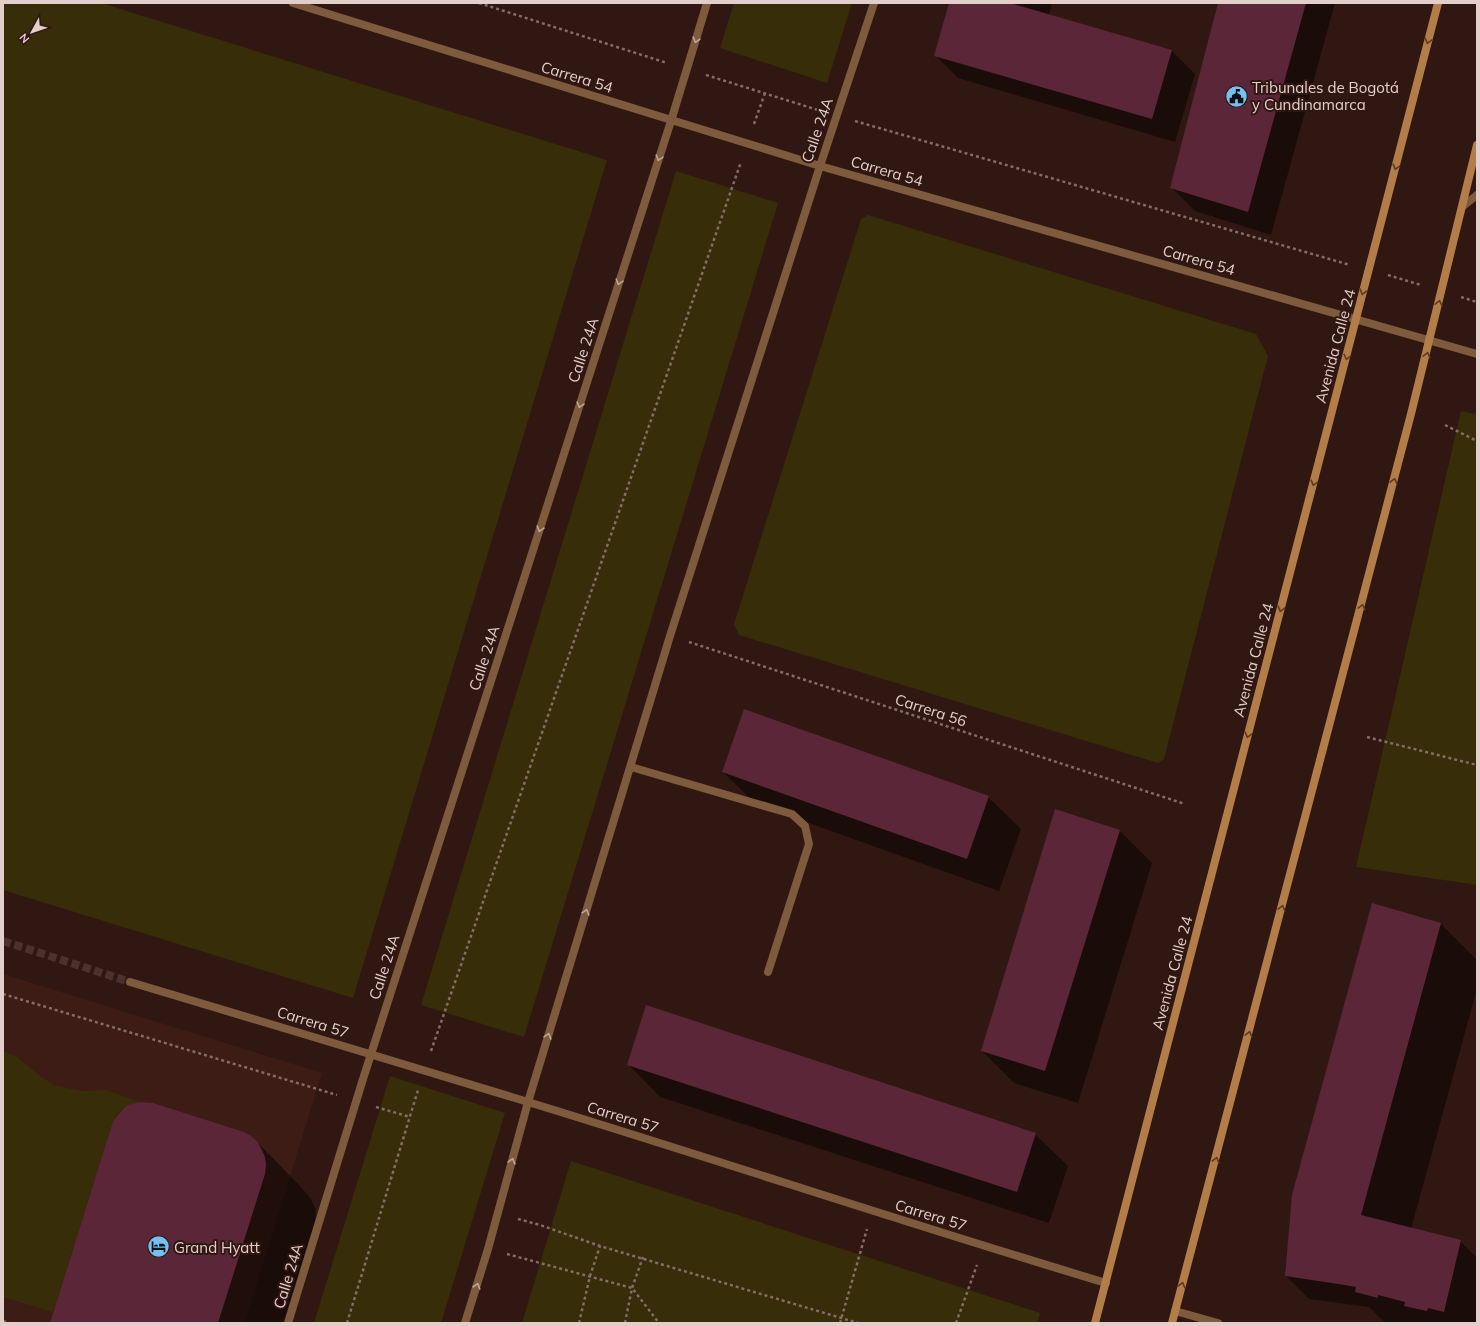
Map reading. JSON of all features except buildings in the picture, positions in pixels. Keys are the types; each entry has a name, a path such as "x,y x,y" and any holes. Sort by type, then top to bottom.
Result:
{"main road":[{"name":"Avenida Calle 24","path":"1095,1323 1438,3"},
{"path":"1172,1323 1352,644 1430,341 1477,145"}],"street":[{"name":"Carrera 54","path":"293,3 820,166 1477,354"},
{"name":"Calle 24A","path":"288,1323 356,1101 671,121 707,3"},
{"name":"Calle 24A","path":"465,1323 498,1214 528,1102 670,636 820,166 874,3"},
{"path":"1462,207 1477,195"},
{"path":"630,767 792,814 805,826 809,844 768,972"},
{"name":"Carrera 57","path":"130,982 528,1102 872,1211 1106,1283"},
{"path":"1175,1311 1218,1323"}],"path":[{"path":"479,3 837,116 1477,302"},
{"path":"347,1323 424,1070 765,93"},
{"path":"1444,424 1477,441"},
{"name":"Carrera 56","path":"670,636 1185,804"},
{"path":"1367,737 1477,765"},
{"path":"3,994 410,1117"},
{"path":"840,1323 872,1211"},
{"path":"498,1214 540,1224 600,1246 858,1323"},
{"path":"579,1323 590,1276 600,1246"},
{"path":"956,1323 984,1246"},
{"path":"488,1249 632,1288 659,1323"},
{"path":"625,1323 632,1288 643,1258"},
{"path":"3,1321 9,1323"}],"shaded area":[{"path":"3,3 101,3 607,160 353,998 3,890"},
{"path":"734,3 852,3 827,83 720,48"},
{"path":"676,171 778,203 524,1037 421,1005"},
{"path":"868,215 1256,334 1268,356 1164,759 1158,763 739,635 734,624 861,219"},
{"path":"1461,411 1477,414 1477,885 1356,867"},
{"path":"3,974 322,1073 245,1323 3,1323"},
{"path":"3,1051 16,1056 40,1076 54,1085 81,1091 106,1090 140,1102 124,1108 113,1121 53,1312 3,1297"},
{"path":"390,1076 505,1113 441,1323 314,1323"},
{"path":"571,1161 1040,1313 1037,1323 522,1323"}],"tunnel":[{"path":"3,941 130,982"}],"place":[{"name":"Tribunales de Bogotá y Cundinamarca","path":"1237,96"},
{"name":"Grand Hyatt","path":"158,1247"}]}
